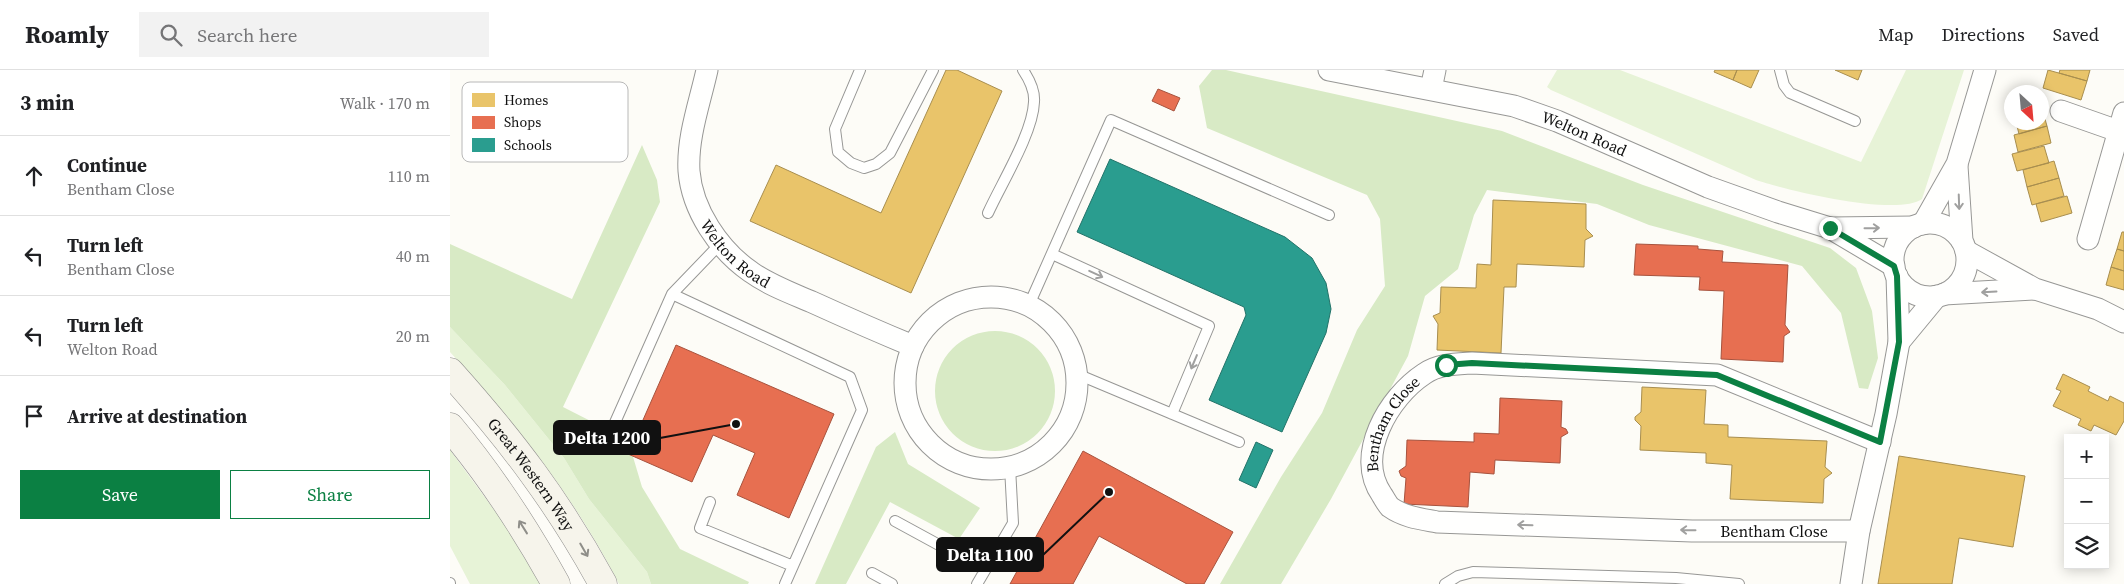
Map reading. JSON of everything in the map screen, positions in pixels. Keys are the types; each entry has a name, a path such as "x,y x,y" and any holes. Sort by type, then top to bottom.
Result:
{"main road":[{"name":"Great Western Way","path":"450,372 534,471 574,532 603,584"},
{"path":"450,427 472,453 514,514 556,584"}],"street":[{"name":"Welton Road","path":"707,70 690,145 689,170 692,187 704,219 721,243 736,260 752,272 780,288 913,346"},
{"name":"Welton Road","path":"1330,70 1433,80 1557,120 1708,187 1830,228 1895,271"},
{"path":"1850,584 1859,531 1880,442 1899,342 1894,254 1898,243 1919,225 1957,164 1985,70"},
{"path":"2061,111 2121,122 2088,239"},
{"path":"1899,342 1940,295 1960,282 1967,262 1957,164"},
{"name":"Welton Road","path":"1830,228 1919,225"},
{"path":"1919,225 1945,226 1964,246 2035,289 2098,308 2124,322"},
{"path":"1895,271 1911,291 1920,295 2035,289"},
{"path":"976,298 1003,298 1028,305 1047,317 1062,334 1072,353 1077,374 1076,399 1068,423 1053,443 1034,458 1010,467 983,469 956,462 933,448 916,426 906,400 905,373 913,346 928,324 958,304 976,298"},
{"name":"Bentham Close","path":"1859,531 1692,531 1428,520 1410,517 1390,506 1375,485 1372,464 1375,442 1382,421 1400,393 1425,373 1446,365 1472,363 1717,375 1880,442"}],"lane":[{"path":"860,70 835,129 838,152 852,163 864,168 876,164 890,153 933,70"},
{"path":"988,213 1032,118 1035,100 1032,85 1023,70"},
{"path":"1780,70 1784,85 1790,93 1855,121"},
{"path":"1028,305 1111,120 1329,215"},
{"path":"613,427 672,294 721,243"},
{"path":"1052,254 1209,326 1172,414"},
{"path":"672,294 850,377 862,410 785,584"},
{"path":"1077,374 1239,442"},
{"path":"977,584 1013,523 1010,467"},
{"path":"710,502 700,528 793,566"},
{"path":"895,521 985,570"},
{"path":"1445,584 1458,576 1473,572 1676,578 1739,584"},
{"path":"872,573 892,584"}],"green space":[{"path":"1212,70 1226,70 1502,131 1643,185 1830,248 1856,268 1872,311 1878,358 1868,389 1859,388 1841,313 1802,266 1649,225 1597,204 1487,190 1474,215 1458,269 1425,296 1408,356 1331,499 1281,584 1220,584 1281,477 1322,413 1357,330 1385,286 1380,219 1367,195 1207,128 1199,86"},
{"path":"1557,70 1620,70 1861,162 1906,70 1964,70 1922,199 1909,204 1890,205 1841,200 1791,190 1756,180 1551,90 1547,87"},
{"path":"642,145 657,180 660,202 563,407 628,440 642,487 680,549 749,582 748,584 651,584 647,572 589,499 564,458 505,385 450,327 450,244 572,299"},
{"path":"450,327 505,385 564,458 589,499 647,572 651,584 619,584 583,521 542,462 498,406 450,352"},
{"path":"995,331 1007,332 1018,336 1028,341 1037,349 1045,358 1050,368 1054,379 1054,403 1050,414 1045,424 1037,433 1028,441 1018,446 1007,450 995,451 983,450 972,446 962,441 953,433 945,424 940,414 936,403 935,391 936,379 940,368 945,358 953,349 962,341 972,336 983,332"},
{"path":"895,432 908,464 980,508 959,539 890,502 846,584 815,584 876,447"},
{"path":"450,450 503,522 540,584 470,584 450,546"}],"building: Homes":[{"path":"946,70 957,70 1002,91 911,293 750,221 776,165 881,213"},
{"path":"1715,70 1737,70 1733,80 1714,72"},
{"path":"1737,70 1759,70 1751,88 1733,80"},
{"path":"1835,70 1862,70 1858,80"},
{"path":"2048,70 2087,81 2081,100 2049,90 2049,85 2044,85"},
{"path":"2060,70 2090,70 2087,81 2059,73"},
{"path":"2018,130 2033,130 2019,134"},
{"path":"2032,130 2048,130 2051,143 2018,152 2014,135"},
{"path":"2044,146 2049,163 2017,171 2012,154"},
{"path":"2054,161 2059,178 2027,187 2023,170"},
{"path":"2059,178 2064,196 2032,205 2027,187"},
{"path":"2067,196 2072,213 2041,222 2036,204"},
{"path":"1493,200 1586,204 1586,229 1593,236 1585,240 1584,267 1517,264 1516,287 1504,287 1501,353 1437,350 1438,324 1433,316 1440,313 1441,287 1476,288 1477,264 1491,265"},
{"path":"2122,232 2124,232 2124,251 2117,249"},
{"path":"2117,249 2124,251 2124,271 2111,267"},
{"path":"2111,267 2124,271 2124,290 2106,285"},
{"path":"2063,374 2090,387 2088,391 2108,401 2110,396 2124,403 2124,421 2116,435 2094,425 2091,431 2078,425 2081,419 2053,406 2061,391 2056,389"},
{"path":"1642,387 1706,390 1704,424 1728,425 1728,437 1827,441 1825,467 1832,473 1824,479 1823,503 1730,499 1732,465 1706,463 1706,453 1640,450 1641,426 1635,420 1635,417 1641,412"},
{"path":"1899,456 2025,476 2013,547 1959,538 1952,584 1878,584"}],"building: Shops":[{"path":"1158,89 1180,98 1174,111 1152,101"},
{"path":"1636,244 1698,246 1698,249 1723,251 1722,262 1788,265 1785,325 1790,332 1784,336 1783,362 1721,359 1724,291 1699,290 1700,277 1634,275"},
{"path":"676,345 834,414 789,518 737,495 755,453 713,435 692,482 628,454"},
{"path":"1500,398 1562,401 1561,427 1566,429 1568,433 1561,437 1560,463 1495,460 1494,474 1470,472 1468,507 1404,504 1406,478 1401,476 1399,471 1406,466 1407,440 1474,442 1474,433 1499,434"},
{"path":"1083,451 1233,532 1204,584 1187,584 1099,536 1073,584 1010,584"}],"building: Schools":[{"path":"1110,159 1285,237 1312,258 1326,283 1331,309 1326,333 1282,432 1209,400 1246,315 1244,307 1077,232"},
{"path":"1256,442 1273,450 1256,488 1239,480"}],"place":[{"name":"Delta 1200","path":"736,424"},
{"name":"Delta 1100","path":"1109,492"}],"route":[{"path":"1446,365 1472,363 1717,375 1880,442 1899,342 1897,276 1894,266 1830,228"}]}
